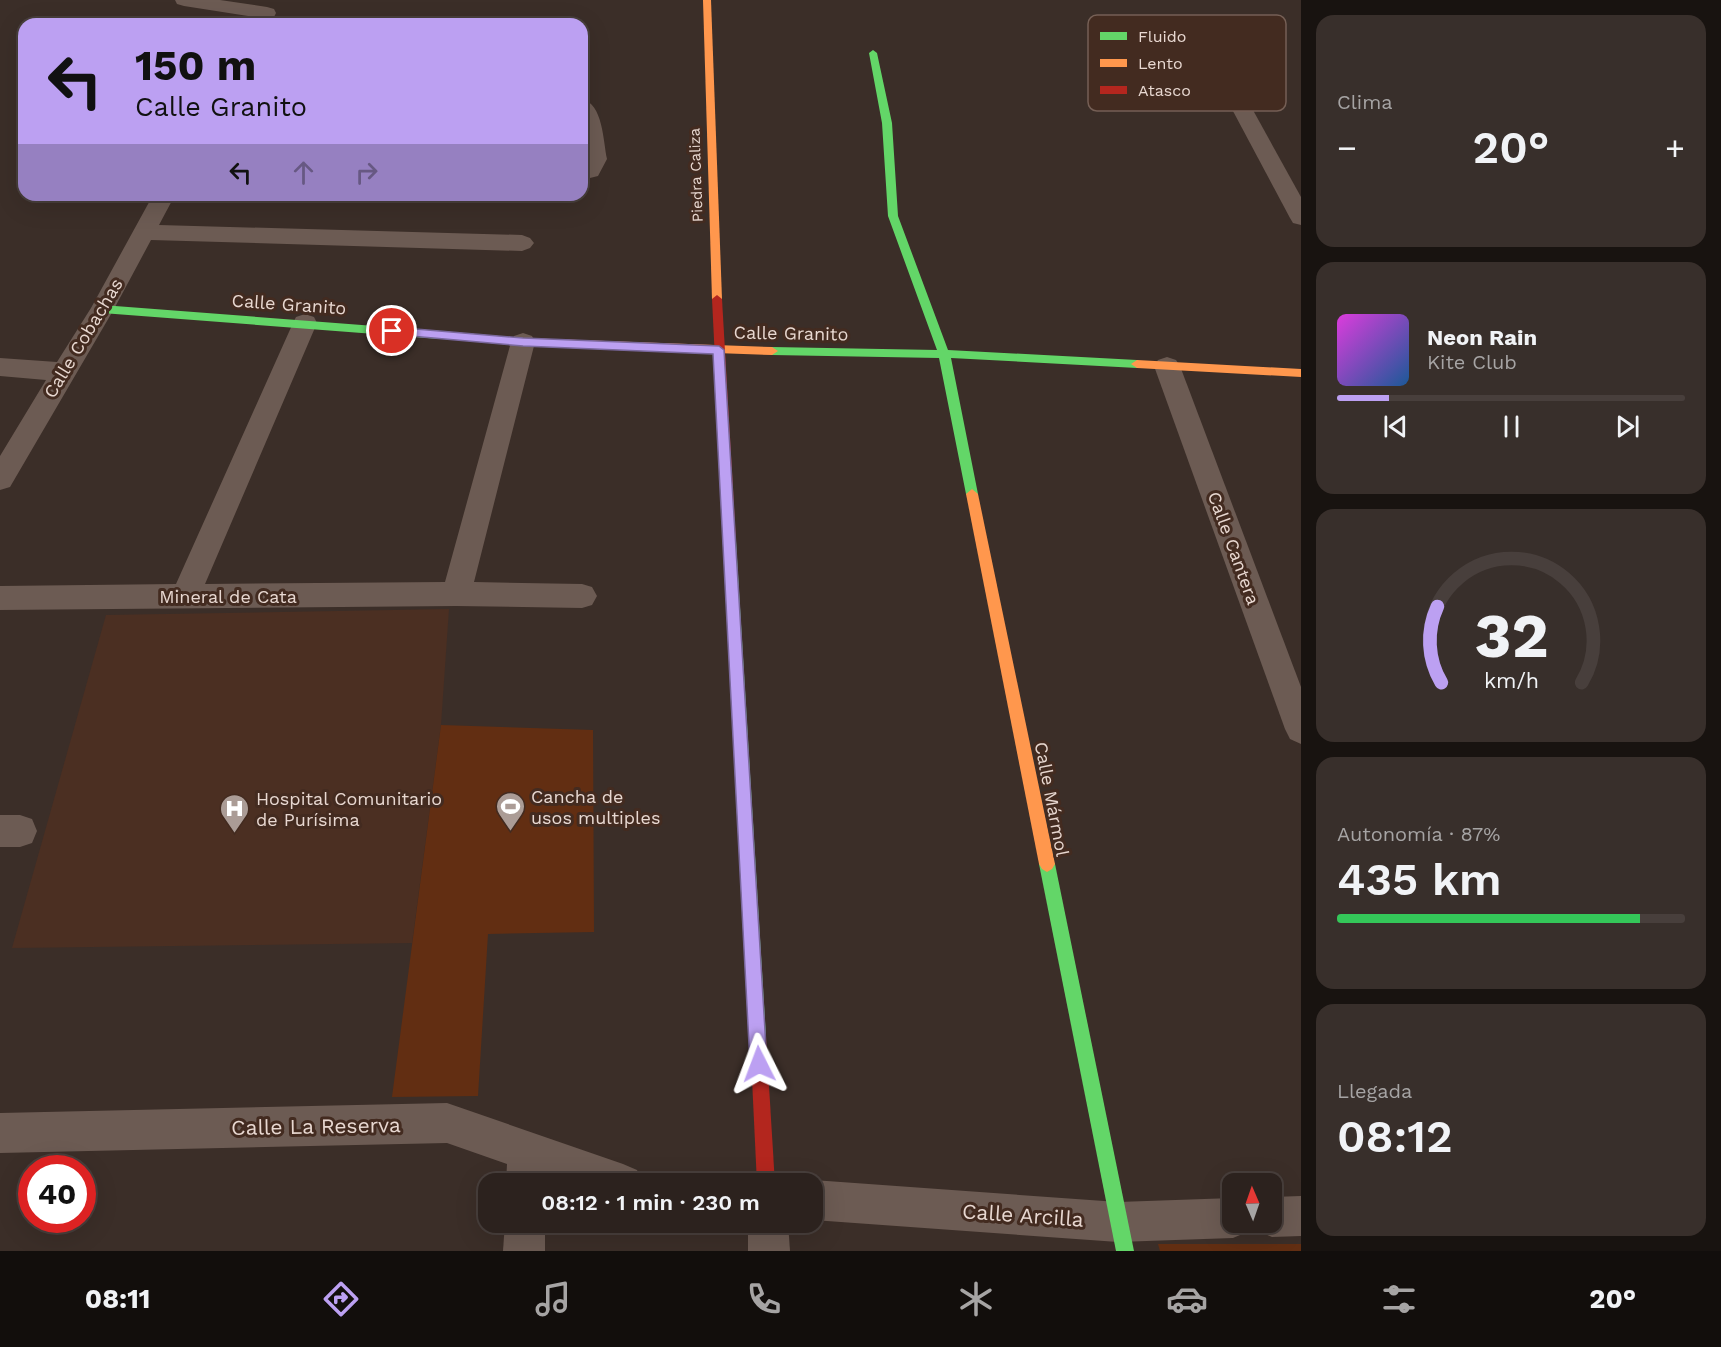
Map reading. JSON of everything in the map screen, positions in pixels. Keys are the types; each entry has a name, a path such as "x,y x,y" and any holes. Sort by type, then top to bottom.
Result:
{"street":[{"path":"184,0 268,12"},
{"name":"Piedra Caliza","path":"707,0 719,350 764,1173"},
{"name":"Calle Mármol","path":"873,53 887,123 893,216 944,354 1122,1236"},
{"path":"1244,111 1301,218"},
{"path":"588,118 596,159 588,171"},
{"name":"Calle Cobachas","path":"0,479 102,309 161,201"},
{"path":"144,232 522,243"},
{"name":"Calle Granito","path":"102,309 305,323 523,342 719,350 944,354 1301,373"},
{"path":"185,596 305,323"},
{"path":"456,594 523,342"},
{"name":"Calle Cantera","path":"1167,366 1301,729"},
{"path":"0,367 63,372"},
{"name":"Mineral de Cata","path":"0,598 456,594 582,596"},
{"name":"Calle La Reserva","path":"0,1133 447,1123 527,1167 561,1173"},
{"name":"Calle Arcilla","path":"823,1201 1122,1236 1222,1220"},
{"path":"1282,1217 1301,1216"},
{"path":"524,1251 525,1233"},
{"path":"768,1233 769,1251"}],"shaded area":[{"name":"Hospital Comunitario de Purísima","path":"449,609 441,725 412,943 12,948 106,615"},
{"name":"Cancha de usos multiples","path":"441,725 593,730 594,932 488,934 478,1096 392,1097"},
{"path":"1158,1244 1301,1244 1301,1251 1160,1251"}],"traffic: fast":[{"path":"873,53 887,123 893,216 944,354 972,494"},
{"path":"102,309 440,335"},
{"path":"772,351 944,354 1137,364"},
{"path":"730,541 758,1037"},
{"path":"1047,864 1125,1251"}],"traffic: slow":[{"path":"707,0 717,299"},
{"path":"440,335 523,342 772,351"},
{"path":"1137,364 1301,373"},
{"path":"972,494 1047,864"}],"traffic: jam":[{"path":"717,299 730,541"},
{"path":"758,1037 765,1173"}],"place":[{"name":"Cancha de usos multiples","path":"510,832"},
{"name":"Hospital Comunitario de Purísima","path":"235,834"}],"route":[{"path":"392,331 523,342 719,350 759,1064"}]}
